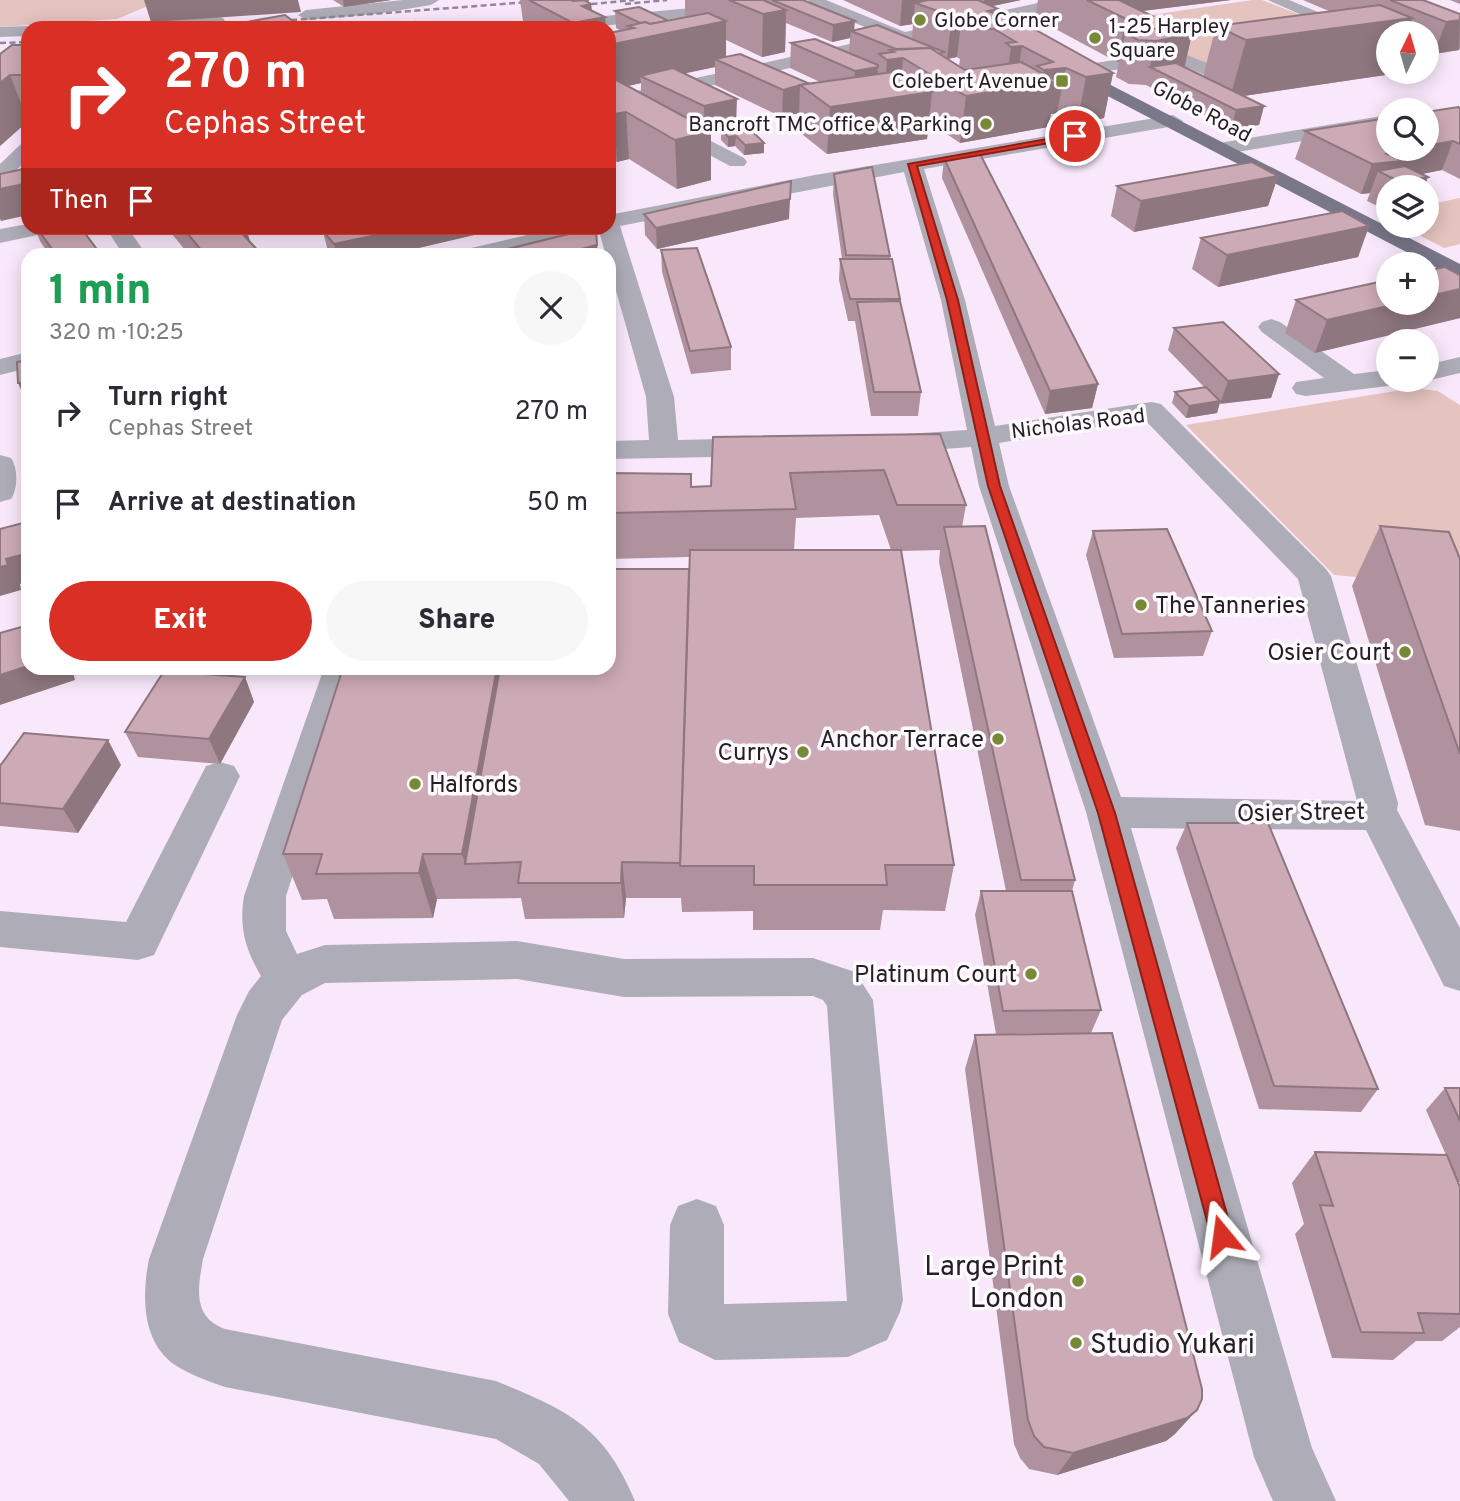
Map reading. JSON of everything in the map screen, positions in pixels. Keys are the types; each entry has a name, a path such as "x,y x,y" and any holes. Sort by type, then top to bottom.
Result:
{"main road":[{"path":"947,12 1000,36"},
{"name":"Globe Road","path":"1043,56 1225,148 1460,273"}],"street":[{"path":"310,10 377,9 431,0"},
{"path":"1276,0 1376,42"},
{"path":"815,1 902,37"},
{"path":"737,162 621,100 970,22 1073,5"},
{"path":"606,21 754,8"},
{"path":"137,21 164,9"},
{"path":"651,17 685,34"},
{"path":"0,32 21,30"},
{"path":"1127,35 1172,56 1216,72 1279,64"},
{"path":"878,43 912,56"},
{"path":"1075,71 1172,56"},
{"path":"732,58 791,84"},
{"path":"616,111 633,107"},
{"path":"616,222 794,184 1173,121"},
{"path":"1225,148 1376,123"},
{"path":"0,174 21,154"},
{"path":"912,164 953,300 994,486 1112,836 1284,1457 1305,1501"},
{"path":"0,236 21,232"},
{"path":"500,248 554,235"},
{"path":"612,235 660,397 664,449"},
{"path":"1271,327 1348,382"},
{"path":"0,367 21,362"},
{"path":"1439,370 1460,365"},
{"path":"1439,377 1460,389"},
{"path":"1306,388 1376,379"},
{"name":"Nicholas Road","path":"865,444 948,442 1151,410 1165,425"},
{"name":"Osier Street","path":"1112,836 1363,816 1376,812 1378,803 1314,576 1165,425"},
{"path":"616,450 796,446"},
{"path":"0,464 0,493"},
{"path":"288,978 269,952 264,938 262,922 265,896 340,675"},
{"path":"0,929 138,942 220,776"},
{"path":"1376,812 1391,835 1460,972"},
{"path":"604,1501 577,1458 558,1439 534,1425 496,1410 201,1352 183,1334 171,1311 169,1288 176,1259 260,1015 277,989 288,978 325,964 517,960 546,962 624,978 813,977 839,986 850,1000 875,1300 873,1312 861,1326 848,1329 727,1333 707,1329 696,1314 697,1224"}],"shaded area":[{"path":"0,0 162,0 117,19 21,21 21,26 0,27"},
{"path":"1262,0 1316,21 1206,65 1111,21"},
{"path":"1460,198 1460,244 1444,248 1425,238 1439,238 1439,202"},
{"path":"1389,392 1439,392 1460,405 1460,634 1446,585 1334,575 1186,425"}],"building":[{"path":"529,0 584,0 591,4 582,6 605,17 569,21"},
{"path":"729,0 763,0 786,10 763,14"},
{"path":"772,0 803,0 855,21 833,25"},
{"path":"928,0 978,0 998,9 988,11 1025,24 1113,73 1086,77 1066,68 1044,70 1037,66 1053,62 1022,46 1011,47 1006,43 1016,42 994,29 970,28 964,25 980,23 962,15 952,16 915,3"},
{"path":"1087,0 1119,0 1152,16 1126,19"},
{"path":"1390,0 1423,0 1460,14 1460,20 1446,22"},
{"path":"1380,5 1412,18 1246,40 1216,26"},
{"path":"639,7 669,21 640,23 615,11"},
{"path":"708,13 726,21 616,44 616,32 634,28 628,26 645,22 650,24"},
{"path":"285,15 293,21 252,21"},
{"path":"877,25 944,52 939,54 930,48 896,49 851,31"},
{"path":"1174,26 1192,34 1156,41 1138,40 1125,33"},
{"path":"815,39 878,67 855,71 791,43"},
{"path":"12,45 21,45 21,75 10,75 0,83 0,54"},
{"path":"930,48 965,70 1021,62 1057,81 966,96 903,58 887,60 879,54 894,52 890,50"},
{"path":"740,54 808,83 783,90 715,59"},
{"path":"1176,63 1264,106 1236,110 1150,67"},
{"path":"673,68 737,99 704,106 640,76"},
{"path":"900,71 909,76 918,75 931,83 921,85 932,92 830,107 800,85"},
{"path":"616,80 711,131 675,140 626,112 616,114"},
{"path":"1460,108 1460,144 1453,141 1439,144 1439,110"},
{"path":"1376,120 1376,161 1403,161 1372,164 1305,131"},
{"path":"748,127 764,143 745,145 736,136 728,137 721,130"},
{"path":"979,152 1098,384 1050,391 944,158"},
{"path":"1252,162 1278,176 1141,201 1117,186"},
{"path":"1405,166 1424,175 1386,175 1378,171"},
{"path":"872,167 890,256 846,255 834,174"},
{"path":"21,170 21,184 0,189 0,174"},
{"path":"791,181 790,199 656,228 644,214"},
{"path":"1342,211 1369,226 1227,255 1201,238"},
{"path":"42,235 86,235 96,248 51,248"},
{"path":"189,235 244,235 256,248 199,248"},
{"path":"326,235 377,235 334,244"},
{"path":"564,235 596,235 597,245 585,248 512,248"},
{"path":"697,248 731,347 690,351 661,250"},
{"path":"840,259 892,259 900,299 850,299"},
{"path":"1445,267 1460,275 1460,289 1439,294 1439,268"},
{"path":"1376,283 1376,309 1327,320 1296,300"},
{"path":"900,301 921,392 874,392 857,302"},
{"path":"1223,322 1279,374 1228,381 1174,328"},
{"path":"21,361 21,383 18,383 17,362"},
{"path":"1206,387 1220,401 1189,406 1175,392"},
{"path":"940,434 966,505 897,505 884,470 790,473 796,509 616,513 616,473 691,474 691,487 711,486 713,437"},
{"path":"21,524 21,555 6,559 8,565 0,567 0,529"},
{"path":"985,526 1075,880 1021,880 944,527"},
{"path":"1380,526 1449,532 1460,559 1460,754"},
{"name":"The Tanneries","path":"1167,529 1212,631 1122,634 1093,531"},
{"name":"Currys","path":"690,550 901,550 954,865 885,865 887,885 754,885 754,866 680,866"},
{"path":"616,569 689,569 680,863 622,862 621,883 518,883 521,862 465,864 499,675 616,675"},
{"path":"21,627 21,668 0,675 0,633"},
{"path":"161,675 245,677 209,739 125,732"},
{"name":"Halfords","path":"341,675 496,675 462,854 423,854 419,873 316,874 322,854 283,854"},
{"path":"24,733 108,740 63,809 0,803 0,766"},
{"path":"1187,823 1268,823 1378,1089 1274,1086"},
{"name":"Platinum Court","path":"981,891 1072,891 1101,1010 1003,1011"},
{"path":"1112,1033 1202,1389 1202,1399 1197,1410 1187,1418 1073,1453 1044,1447 1034,1436 1028,1420 975,1035"},
{"path":"1445,1088 1460,1088 1460,1121"},
{"path":"1315,1152 1447,1155 1460,1187 1460,1314 1418,1313 1424,1333 1361,1332 1320,1205 1333,1206"}],"railway":[{"path":"279,21 556,0"},
{"path":"564,2 592,0"},
{"path":"582,5 634,0"},
{"path":"625,4 667,0"},
{"path":"0,43 21,42"}],"place":[{"name":"Globe Corner","path":"920,20"},
{"name":"1-25 Harpley Square","path":"1095,38"},
{"name":"Colebert Avenue","path":"1062,81"},
{"name":"Bancroft TMC office & Parking","path":"986,124"},
{"name":"The Tanneries","path":"1141,605"},
{"name":"Osier Court","path":"1405,652"},
{"name":"Anchor Terrace","path":"998,739"},
{"name":"Currys","path":"803,752"},
{"name":"Halfords","path":"415,784"},
{"name":"Platinum Court","path":"1031,974"},
{"name":"Large Print London","path":"1078,1281"},
{"name":"Studio Yukari","path":"1076,1343"}],"route":[{"path":"1075,136 912,164 953,300 994,486 1106,813 1222,1236"}]}
